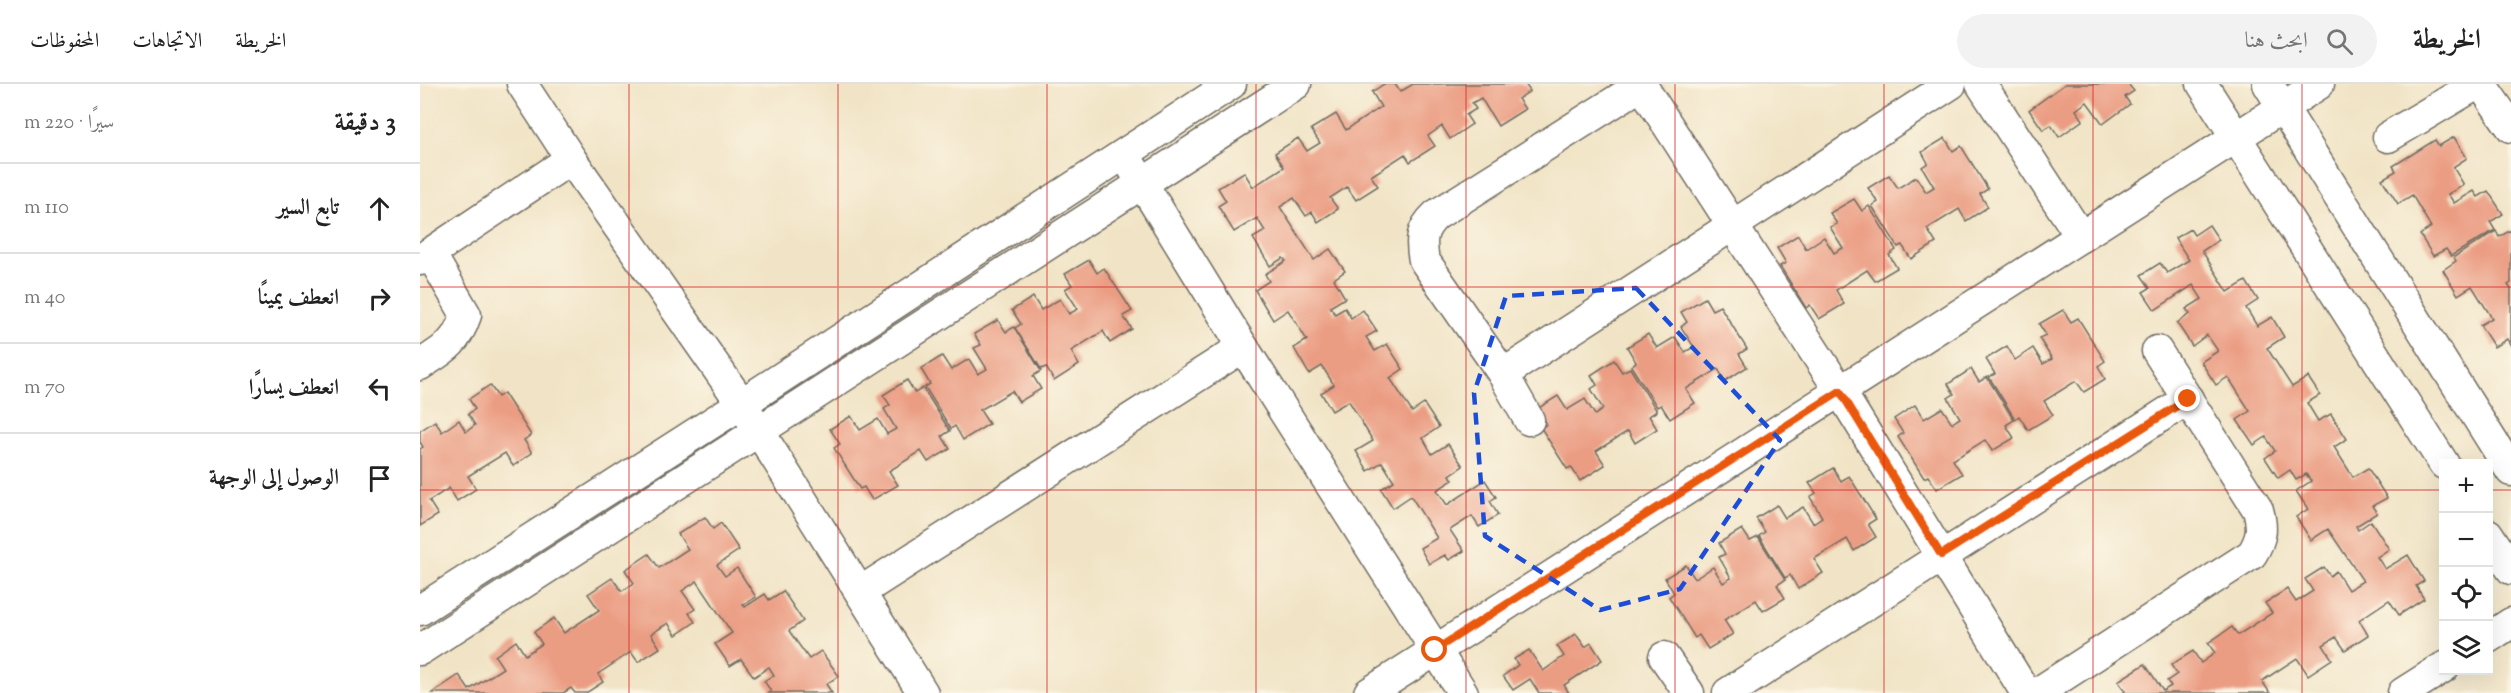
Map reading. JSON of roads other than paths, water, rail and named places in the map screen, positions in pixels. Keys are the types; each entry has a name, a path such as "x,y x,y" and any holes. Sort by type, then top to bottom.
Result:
{"street":[{"path":"522,84 571,159 742,404 923,693"},
{"path":"420,610 742,404 1231,84"},
{"path":"420,650 1296,84"},
{"path":"1503,374 1951,84"},
{"path":"1981,84 2081,237"},
{"path":"2202,84 2441,459"},
{"path":"1369,693 2236,137 2275,96 2319,84"},
{"path":"2388,137 2479,84 2511,127"},
{"path":"1529,420 1503,374 1424,260 1420,242 1426,225 1436,215 1641,85 1840,391 2026,693"},
{"path":"2275,96 2511,471"},
{"path":"1124,154 1463,693"},
{"path":"420,365 448,346 460,334 466,315 425,257 571,159"},
{"path":"860,592 1243,346"},
{"path":"2037,693 2252,554 2260,542 2262,525 2258,510 2157,351"},
{"path":"1728,693 2188,399"},
{"path":"2493,542 2511,569"},
{"path":"2493,635 2511,623"},
{"path":"1664,657 1689,693"},
{"path":"2403,693 2439,670"}]}
